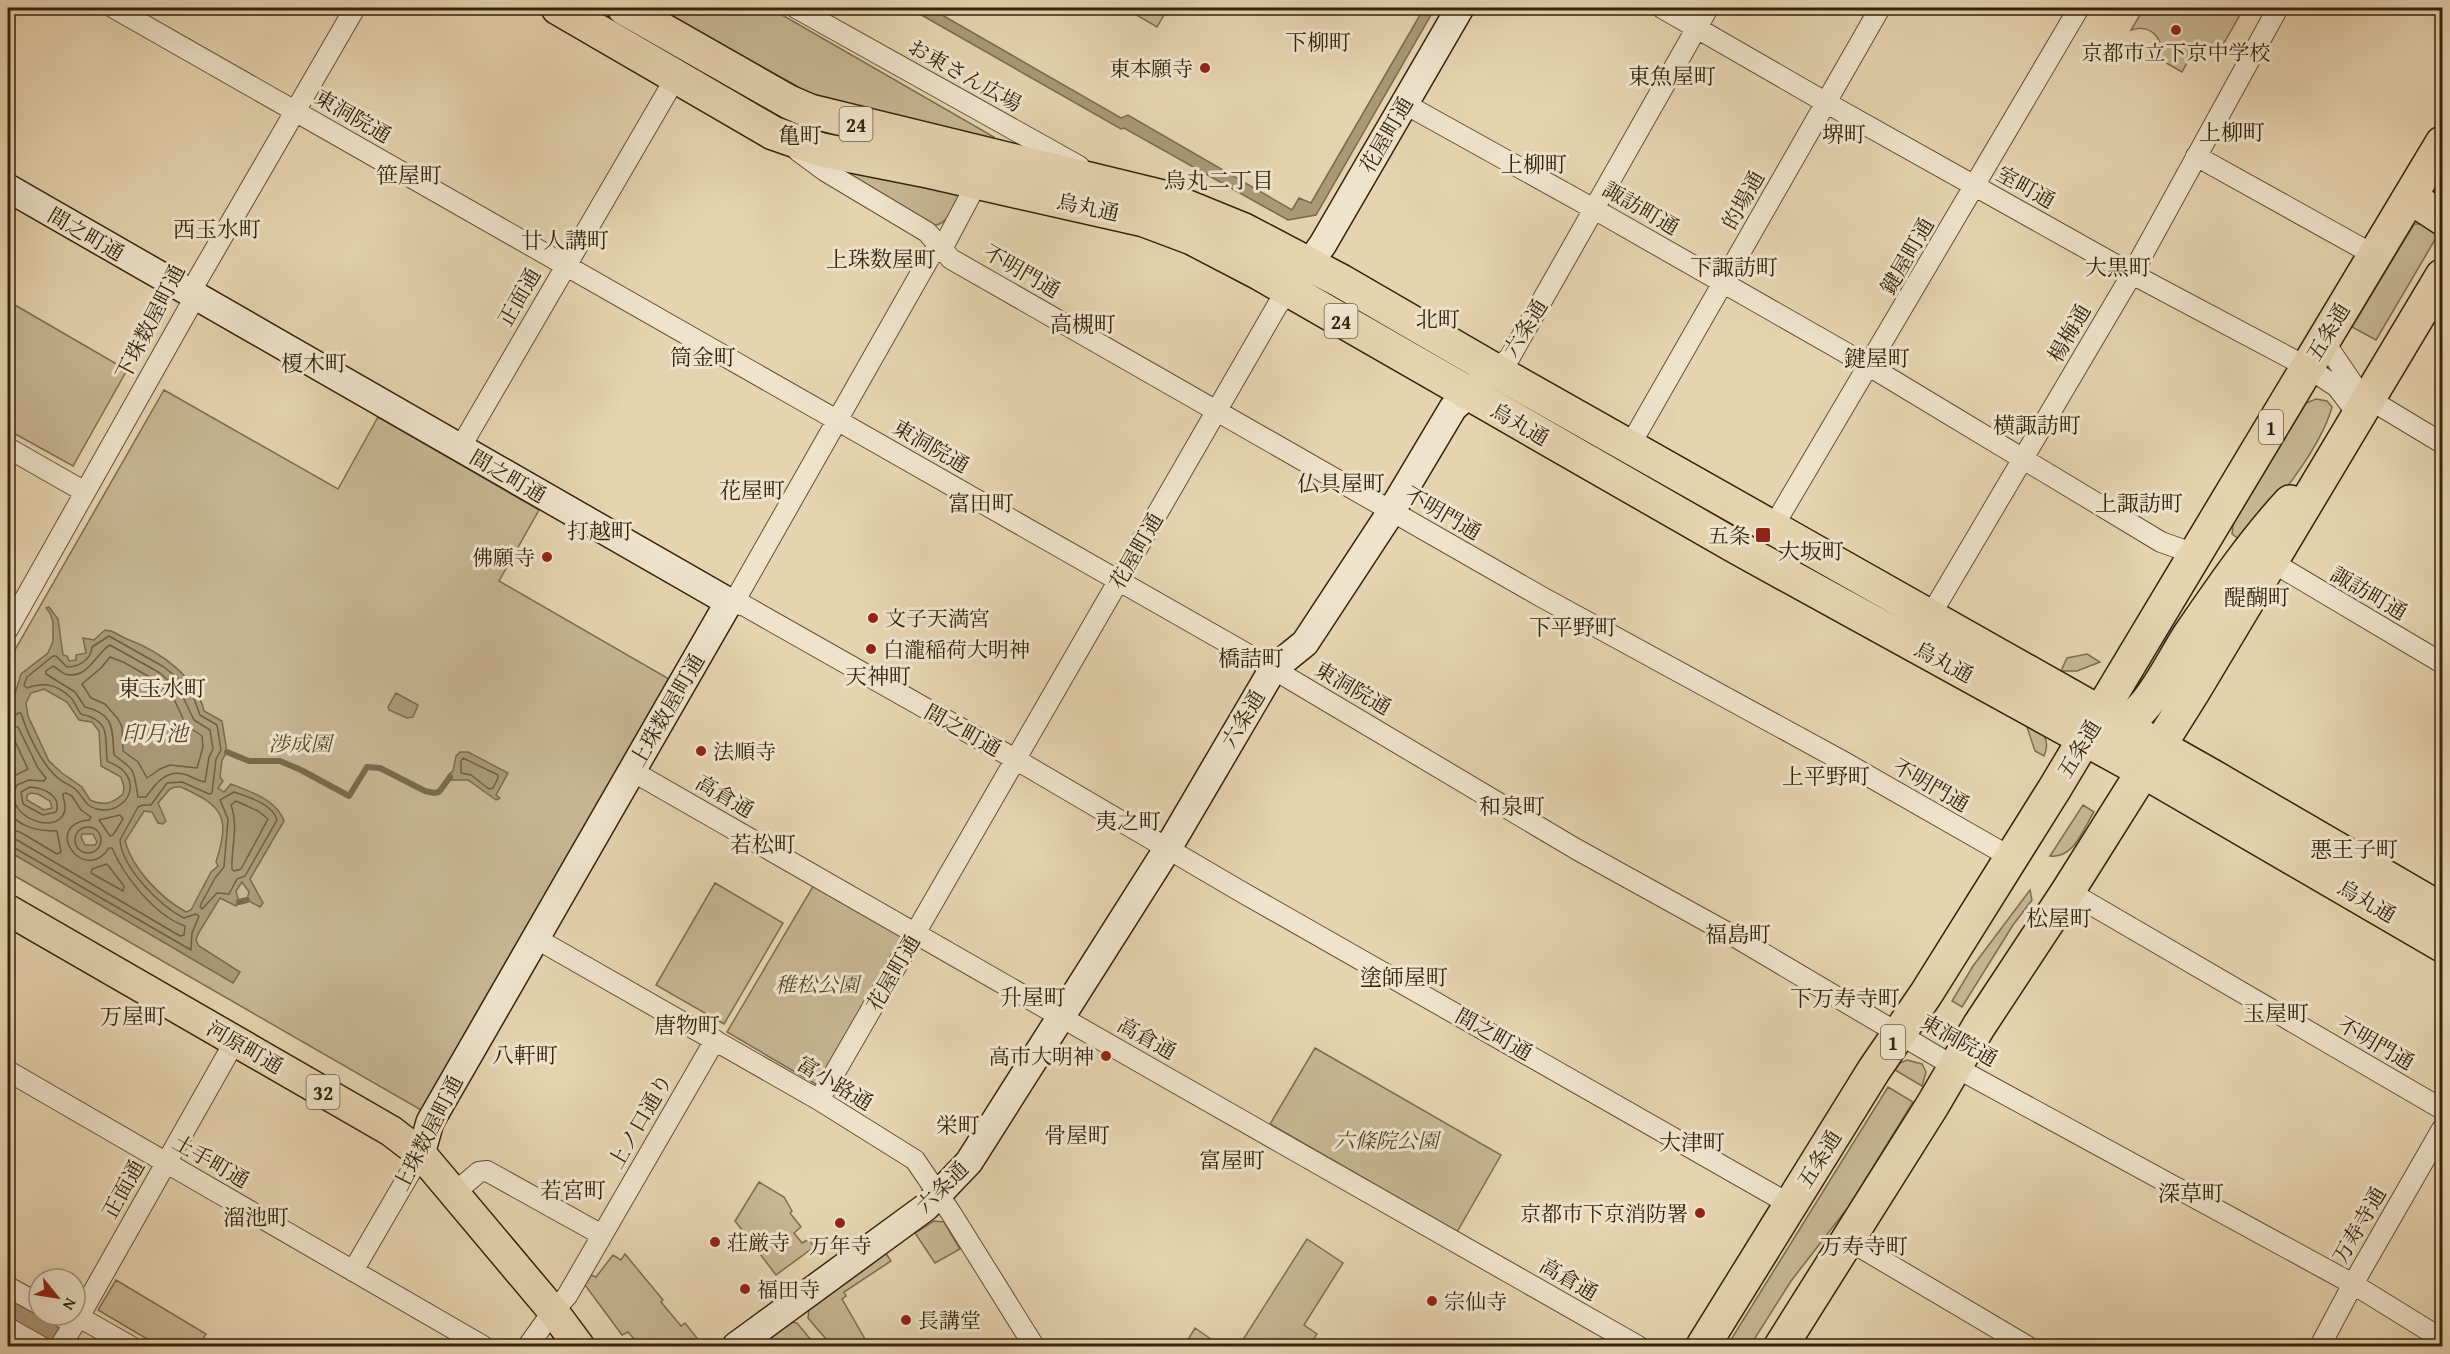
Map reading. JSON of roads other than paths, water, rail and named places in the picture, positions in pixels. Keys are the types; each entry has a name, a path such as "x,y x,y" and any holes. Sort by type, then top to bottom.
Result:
{"highway":[{"name":"烏丸通","path":"558,8 773,133 822,150 1109,183 1198,210 1244,230 1309,264 1930,616 2442,945"},
{"name":"烏丸通","path":"624,8 789,102 810,111 974,167 1144,220 1192,238 1893,634 2102,725"},
{"path":"676,76 693,46"},
{"name":"五条通","path":"1703,1347 1898,1034 2012,858 2102,725 2195,554 2442,143"},
{"path":"2410,197 2442,218"},
{"path":"1781,1347 1956,1067 1979,1026 2151,759 2272,562 2442,276"},
{"path":"2102,725 2145,705 2189,636 2269,525 2337,453"},
{"name":"烏丸通","path":"2151,759 2442,910"},
{"path":"1757,1347 1796,1284 1819,1260 1848,1240"}],"main road":[{"name":"河原町通","path":"8,910 389,1130 421,1154 553,1311 579,1347"}],"street":[{"name":"東洞院通","path":"114,8 1273,669 1576,849 1737,938 1898,1034 2353,1284 2442,1339"},
{"name":"下珠数屋町通","path":"8,629 195,297 195,284 355,8"},
{"name":"お東さん広場","path":"796,8 1109,183"},
{"name":"花屋町通","path":"819,1100 1118,580 1218,412 1277,306 1323,244 1460,8"},
{"name":"室町通","path":"1662,8 2132,274 2315,354 2346,376 2364,407"},
{"name":"六条通","path":"736,1347 898,1228 938,1194 969,1162 1167,848 1273,669 1305,644 1391,512 1453,408 1510,357 1708,8"},
{"name":"的場通","path":"1629,447 1880,8"},
{"name":"鍵屋町通","path":"1773,527 2079,8"},
{"name":"楊梅通","path":"1930,616 2132,274 2278,8"},
{"name":"正面通","path":"460,448 676,76"},
{"name":"諏訪町通","path":"1405,104 1869,366 2161,542 2195,554"},
{"name":"不明門通","path":"773,133 825,171 927,232 951,259 1391,512 2012,858"},
{"path":"2196,156 2374,255"},
{"name":"上珠数屋町通","path":"352,1271 421,1154 430,1122 729,602 738,596 931,255 942,249 970,196 974,167"},
{"name":"間之町通","path":"8,188 729,602 745,606 1015,759 1791,1205"},
{"name":"室町通","path":"2315,354 2337,387 2364,407 2442,443"},
{"path":"8,448 85,492"},
{"name":"諏訪町通","path":"2272,562 2442,663"},
{"name":"高倉通","path":"632,771 917,932 1060,1018 1638,1347"},
{"name":"不明門通","path":"2068,891 2442,1110"},
{"name":"富小路通","path":"537,939 819,1100 915,1160 1034,1347"},
{"name":"上ノ口通り","path":"528,1347 553,1311 567,1296 715,1040"},
{"name":"正面通","path":"87,1294 235,1041"},
{"name":"土手町通","path":"8,1071 483,1347"},
{"name":"万寿寺通","path":"2320,1347 2353,1284 2442,1129"},
{"path":"454,1193 478,1172 487,1171 602,1235"},
{"path":"1848,1240 2027,1347"},
{"path":"8,1287 27,1297"},
{"name":"正面通","path":"60,1347 68,1327"},
{"path":"85,1327 130,1347"},
{"path":"8,1328 40,1347"}],"water":[{"path":"909,8 930,8 1121,118 1128,115 1292,210 1299,198 1311,203 1424,8 1435,8 1316,215 1288,220 1124,128 1121,129"},
{"name":"印月池","path":"49,607 58,619 63,655 67,656 69,661 76,660 76,655 86,653 83,638 94,640 105,630 151,650 174,666 193,687 204,711 222,721 227,752 222,760 220,777 223,781 218,788 224,792 231,784 262,797 275,807 284,821 250,879 263,903 260,907 247,900 249,892 242,882 236,891 239,902 236,906 220,898 196,940 199,946 240,972 233,983 8,851 8,717 21,674 48,653 53,641 53,622 46,608","holes":["44,689 67,702 79,720 92,722 99,731 101,766 121,777 124,787 123,794 108,803 90,800 82,787 49,761 28,716 26,703 31,693","181,787 206,800 219,814 222,823 223,833 216,862 218,866 211,872 191,910 186,912 167,899 141,873 125,841 144,811 152,812 158,823 163,824 166,821 158,803 170,789","38,794 50,801 52,808 44,810 27,800 27,795","82,834 93,834 97,842 95,845 85,845"]},
{"path":"396,693 418,705 413,717 407,718 389,710 388,707"},
{"path":"460,752 468,752 508,773 496,795 500,798 496,800 468,780 452,780 448,775 453,771 456,756"}],"waterway":[{"path":"227,752 249,761 280,761 349,796 367,767 380,768 425,791 434,793 439,792 450,777"},
{"path":"239,902 247,900"},
{"path":"8,1308 73,1346"}],"place":[{"name":"京都市立下京中学校","path":"2176,30"},
{"name":"東本願寺","path":"1205,68"},
{"name":"五条","path":"1763,535"},
{"name":"佛願寺","path":"547,557"},
{"name":"文子天満宮","path":"873,618"},
{"name":"白瀧稲荷大明神","path":"871,649"},
{"name":"法順寺","path":"701,751"},
{"name":"高市大明神","path":"1106,1056"},
{"name":"京都市下京消防署","path":"1700,1213"},
{"name":"万年寺","path":"840,1223"},
{"name":"荘厳寺","path":"715,1242"},
{"name":"福田寺","path":"745,1289"},
{"name":"宗仙寺","path":"1432,1301"},
{"name":"長講堂","path":"906,1320"}],"district":[{"name":"下柳町","path":"1318,42"},
{"name":"東魚屋町","path":"1672,76"},
{"name":"上柳町","path":"2232,132"},
{"name":"堺町","path":"1844,134"},
{"name":"亀町","path":"800,135"},
{"name":"上柳町","path":"1534,164"},
{"name":"笹屋町","path":"409,175"},
{"name":"烏丸二丁目","path":"1219,180"},
{"name":"西玉水町","path":"217,229"},
{"name":"廿人講町","path":"565,240"},
{"name":"上珠数屋町","path":"881,259"},
{"name":"下諏訪町","path":"1734,267"},
{"name":"大黒町","path":"2118,267"},
{"name":"北町","path":"1438,319"},
{"name":"高槻町","path":"1083,324"},
{"name":"筒金町","path":"703,357"},
{"name":"鍵屋町","path":"1877,358"},
{"name":"榎木町","path":"314,363"},
{"name":"横諏訪町","path":"2037,425"},
{"name":"仏具屋町","path":"1341,483"},
{"name":"花屋町","path":"752,490"},
{"name":"富田町","path":"981,503"},
{"name":"上諏訪町","path":"2139,503"},
{"name":"打越町","path":"600,531"},
{"name":"大坂町","path":"1811,551"},
{"name":"醍醐町","path":"2257,597"},
{"name":"下平野町","path":"1573,627"},
{"name":"橋詰町","path":"1251,658"},
{"name":"天神町","path":"878,676"},
{"name":"東玉水町","path":"162,688"},
{"name":"上平野町","path":"1826,776"},
{"name":"和泉町","path":"1512,806"},
{"name":"夷之町","path":"1128,821"},
{"name":"若松町","path":"763,844"},
{"name":"悪王子町","path":"2354,849"},
{"name":"松屋町","path":"2059,918"},
{"name":"福島町","path":"1738,934"},
{"name":"塗師屋町","path":"1404,977"},
{"name":"升屋町","path":"1033,997"},
{"name":"下万寿寺町","path":"1845,998"},
{"name":"玉屋町","path":"2276,1013"},
{"name":"万屋町","path":"133,1016"},
{"name":"唐物町","path":"687,1025"},
{"name":"八軒町","path":"525,1055"},
{"name":"栄町","path":"958,1125"},
{"name":"骨屋町","path":"1077,1135"},
{"name":"大津町","path":"1692,1142"},
{"name":"富屋町","path":"1232,1160"},
{"name":"若宮町","path":"573,1190"},
{"name":"深草町","path":"2191,1193"},
{"name":"溜池町","path":"256,1217"},
{"name":"万寿寺町","path":"1864,1246"}],"park label":[{"name":"渉成園","path":"300,743"},
{"name":"稚松公園","path":"817,984"},
{"name":"六條院公園","path":"1386,1140"}]}
